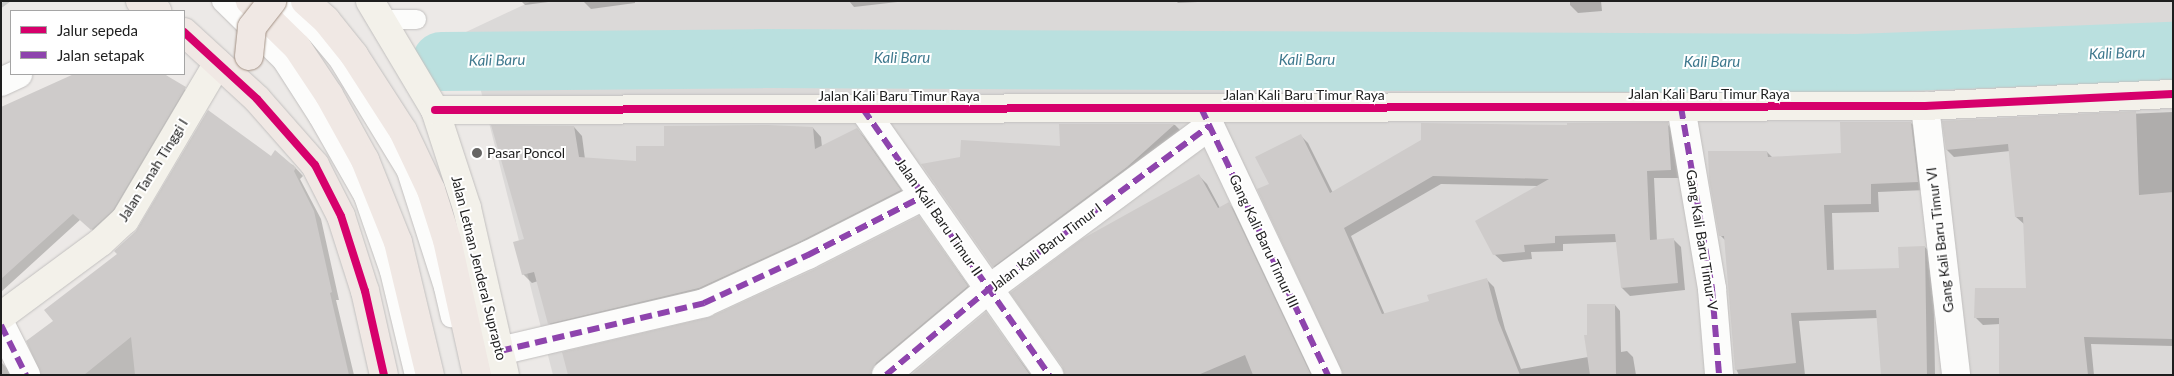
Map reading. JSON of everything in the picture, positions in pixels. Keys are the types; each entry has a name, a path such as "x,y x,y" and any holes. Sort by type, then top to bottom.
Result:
{"main road":[{"path":"250,1 297,47 329,95 365,160 398,242 430,375"},
{"path":"257,99 249,56 252,27 272,1"},
{"name":"Jalan Letnan Jenderal Suprapto","path":"306,1 326,20 354,55 402,131 431,190 447,240 477,375"},
{"path":"185,33 257,99 315,165 341,216 365,291 384,375"}],"street":[{"name":"Jalan Letnan Jenderal Suprapto","path":"375,10 435,110 467,208 502,363"},
{"name":"Jalan Tanah Tinggi I","path":"1,316 101,242 126,220 218,63"},
{"path":"1,82 16,75"},
{"name":"Jalan Kali Baru Timur Raya","path":"435,110 863,109 1205,117 1681,107 1925,106 2173,94"},
{"name":"Gang Kali Baru Timur VI","path":"1925,106 1956,375"},
{"name":"Gang Kali Baru Timur V","path":"1681,107 1712,289 1719,375"},
{"name":"Jalan Kali Baru Timur II","path":"863,109 1049,375"},
{"name":"Jalan Kali Baru Timur I","path":"886,375 989,289 1205,117"},
{"name":"Gang Kali Baru Timur III","path":"1205,117 1328,375"},
{"path":"502,363 704,303 808,256 924,196"},
{"path":"1,325 26,375"}],"lane":[{"path":"221,1 282,61 318,117 363,196 389,271 414,375"},
{"path":"280,1 314,31 337,58 406,171 443,287 463,375"},
{"path":"375,10 416,19"}],"shaded area":[{"path":"532,1 2173,1 2173,375 553,375 466,32"}],"building":[{"path":"72,75 166,75 186,87 113,210 91,230 73,214 1,279 1,107"},
{"path":"208,110 271,156 275,150 296,168 294,171 314,211 349,375 135,375 131,337 84,375 41,375 26,341 53,321 44,310 117,254 114,251 136,231"},
{"path":"2136,111 2139,195 2173,192 2173,339 2084,337 2088,375 1999,375 1999,318 1974,318 1975,288 2026,288 2023,217 2015,217 2008,144 1946,150 1942,121"},
{"path":"1668,122 1671,170 1647,171 1650,240 1674,238 1678,283 1621,288 1615,234 1555,236 1555,243 1524,245 1525,252 1493,255 1475,221 1549,179 1433,176 1344,228 1382,314 1429,301 1427,295 1487,278 1498,320 1520,375 1343,375 1257,189 1269,184 1255,157 1301,134 1330,193 1421,140 1421,123 1567,125 1567,123"},
{"path":"1840,122 1911,122 1918,182 1871,184 1871,204 1824,205 1827,270 1899,268 1898,247 1925,246 1927,375 1881,375 1876,310 1791,313 1796,363 1735,370 1724,236 1719,236 1709,179 1708,151 1767,151 1768,157 1841,153"},
{"path":"1059,124 1175,124 1127,167 993,267 921,164 960,157 961,140 1060,146"},
{"path":"491,125 574,126 579,157 636,161 636,146 664,146 664,126 768,125 813,127 815,149 857,128 901,190 801,241 699,288 548,324 534,272 522,275 513,242 524,239"},
{"path":"1199,174 1218,208 1229,202 1311,375 1253,375 1245,355 1198,375 1064,375 1062,366 1010,293 1082,239"},
{"path":"919,216 968,286 876,363 871,375 568,375 562,352 710,317 815,269"},
{"path":"1587,304 1615,304 1616,375 1590,375 1584,335 1587,335"},
{"path":"986,312 1030,375 911,375"}],"waterway":[{"name":"Kali Baru","path":"441,61 760,58 1856,63 2173,51"}],"railway":[{"path":"1,6 8,1"}],"marked path":[{"path":"1681,107 1712,289 1719,375"},
{"path":"1201,108 1328,375"},
{"path":"863,109 1049,375"},
{"path":"886,375 989,289 1209,126"},
{"path":"500,351 704,303 808,255 924,196"},
{"path":"1,325 26,375"}],"cycle path":[{"path":"185,33 257,99 315,165 341,216 365,291 384,375"},
{"path":"435,110 1925,106 2173,94"}],"place":[{"name":"Pasar Poncol","path":"477,153"}]}
